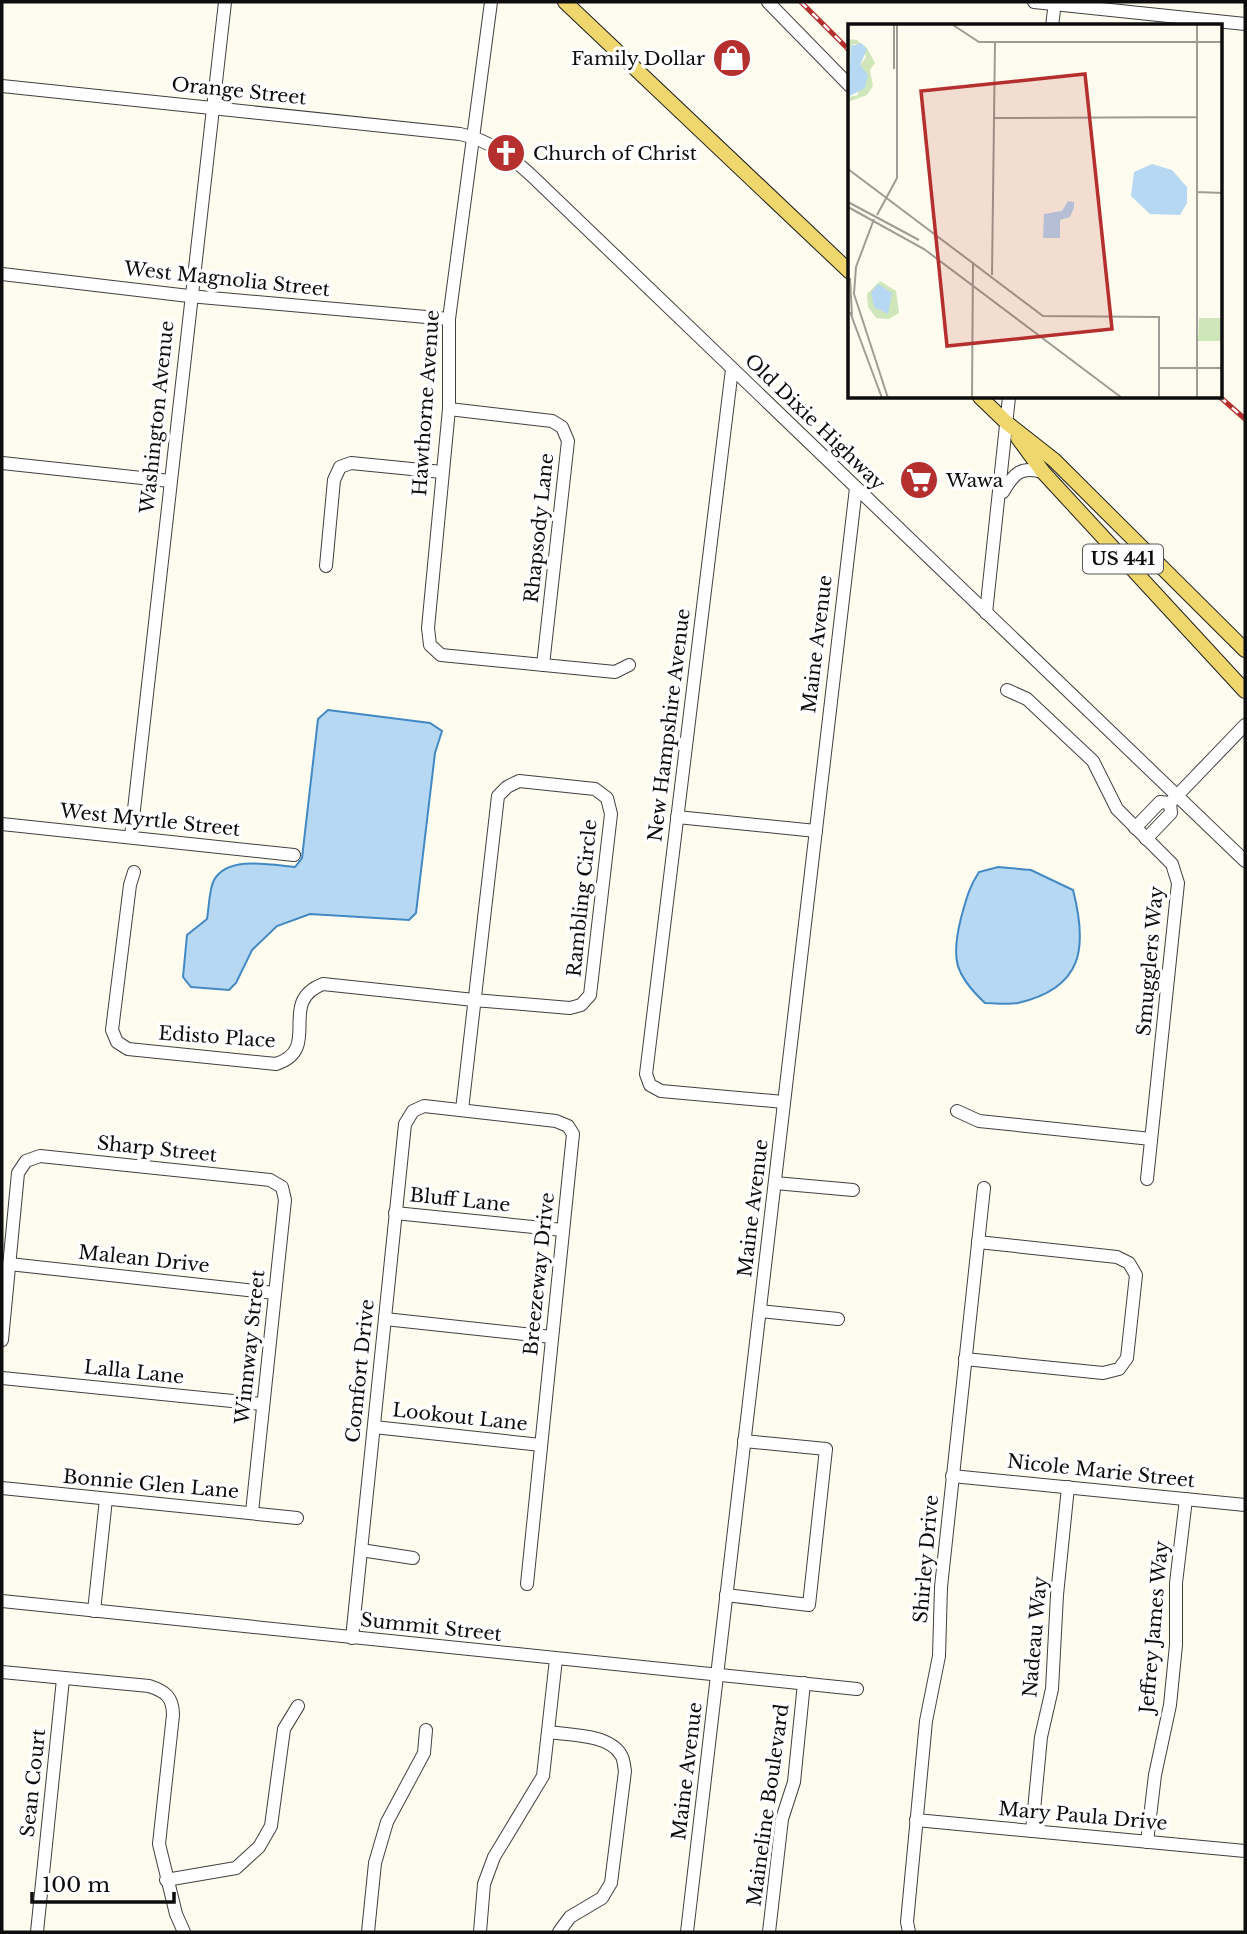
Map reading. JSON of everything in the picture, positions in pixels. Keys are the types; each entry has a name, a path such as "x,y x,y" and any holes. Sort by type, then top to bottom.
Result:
{"main road":[{"path":"565,2 848,270"},
{"name":"US 441","path":"982,399 1007,423 1054,460 1245,650"},
{"name":"US 441","path":"1007,423 1043,472 1245,691"},
{"path":"1225,670 1245,679"}],"street":[{"name":"Washington Avenue","path":"131,836 225,2"},
{"name":"Hawthorne Avenue","path":"491,2 449,319 449,409 428,628 430,645 441,655 615,673 629,665"},
{"path":"768,2 848,84"},
{"path":"1034,2 1245,24"},
{"path":"1052,24 1055,3"},
{"name":"Orange Street","path":"2,86 472,137"},
{"name":"Old Dixie Highway","path":"472,137 495,147 523,167 986,613 1174,800 1245,861"},
{"name":"West Magnolia Street","path":"2,274 190,296 449,319"},
{"name":"New Hampshire Avenue","path":"732,369 646,1074 650,1085 661,1091 784,1102"},
{"path":"986,613 1009,399"},
{"name":"Rhapsody Lane","path":"449,409 552,421 562,427 568,442 543,665"},
{"path":"2,463 170,481"},
{"path":"326,566 334,480 340,467 351,463 442,472"},
{"path":"1000,498 1011,478 1021,470 1043,472"},
{"name":"Maine Avenue","path":"692,1932 717,1674 856,488"},
{"name":"Smugglers Way","path":"1007,690 1027,699 1093,761 1113,803 1172,864 1178,883 1147,1179"},
{"path":"1146,839 1171,813 1174,800 1245,725"},
{"name":"Rambling Circle","path":"462,1110 474,1000 498,796 507,786 519,781 595,789 607,798 611,814 590,995 581,1005 570,1008 474,1000"},
{"path":"1135,828 1160,802 1174,800"},
{"path":"1150,812 1162,822"},
{"path":"677,817 816,831"},
{"name":"West Myrtle Street","path":"2,824 294,855"},
{"name":"Edisto Place","path":"134,872 130,885 113,1030 117,1042 128,1049 276,1064 289,1060 297,1047 302,1000 309,989 323,984 474,1000"},
{"name":"Breezeway Drive","path":"413,1111 424,1106 556,1121 568,1126 573,1135 527,1584"},
{"name":"Comfort Drive","path":"352,1638 405,1124 413,1111"},
{"path":"957,1111 979,1121 1151,1139"},
{"name":"Sharp Street","path":"9,1264 18,1173 26,1161 40,1156 270,1180 282,1187"},
{"path":"775,1183 853,1190"},
{"name":"Winnway Street","path":"252,1512 285,1200 282,1187"},
{"name":"Shirley Drive","path":"909,1932 906,1922 916,1820 926,1721 939,1656 941,1587 984,1188"},
{"name":"Bluff Lane","path":"395,1213 563,1230"},
{"path":"965,1359 1103,1373 1119,1369 1127,1358 1136,1275 1129,1263 1117,1257 978,1242"},
{"path":"2,1340 9,1264"},
{"name":"Malean Drive","path":"9,1264 275,1293"},
{"path":"760,1311 838,1319"},
{"path":"385,1319 552,1336"},
{"name":"Lalla Lane","path":"2,1378 262,1404"},
{"name":"Lookout Lane","path":"374,1427 541,1445"},
{"path":"726,1595 809,1605 826,1449 744,1441"},
{"name":"Nicole Marie Street","path":"953,1476 1245,1505"},
{"name":"Nadeau Way","path":"1032,1831 1041,1737 1052,1689 1068,1487"},
{"name":"Bonnie Glen Lane","path":"2,1488 298,1518"},
{"path":"94,1611 106,1499"},
{"name":"Jeffrey James Way","path":"1147,1842 1155,1775 1170,1705 1176,1645 1176,1583 1186,1499"},
{"path":"361,1550 413,1558"},
{"name":"Summit Street","path":"2,1601 857,1689"},
{"path":"480,1932 484,1884 494,1857 543,1776 556,1659"},
{"path":"2,1672 149,1686 165,1693 172,1701 173,1715 159,1844 166,1880 184,1932"},
{"name":"Sean Court","path":"37,1932 63,1679"},
{"name":"Maineline Boulevard","path":"769,1932 782,1819 794,1782 804,1683"},
{"path":"166,1880 236,1868 259,1847 271,1826 284,1729 298,1706"},
{"path":"368,1932 376,1863 387,1822 424,1753 426,1730"},
{"path":"548,1732 592,1738 610,1744 622,1755 625,1772 611,1883 602,1898 570,1917 559,1932"},
{"name":"Mary Paula Drive","path":"916,1820 1245,1851"}],"water":[{"path":"328,710 430,723 442,731 435,753 416,913 409,920 310,914 277,926 252,950 236,983 229,990 191,987 183,977 187,935 207,919 214,880 229,867 240,864 295,867 302,858 318,719"},
{"path":"998,867 1031,870 1073,890 1078,911 1079,947 1068,976 1040,996 1014,1004 985,1003 961,974 956,955 961,918 973,883 979,872"}],"railway":[{"path":"801,2 848,49"},
{"path":"1222,399 1245,419"}],"place":[{"name":"Family Dollar","path":"732,58"},
{"name":"Church of Christ","path":"506,153"},
{"name":"Wawa","path":"919,480"}]}
